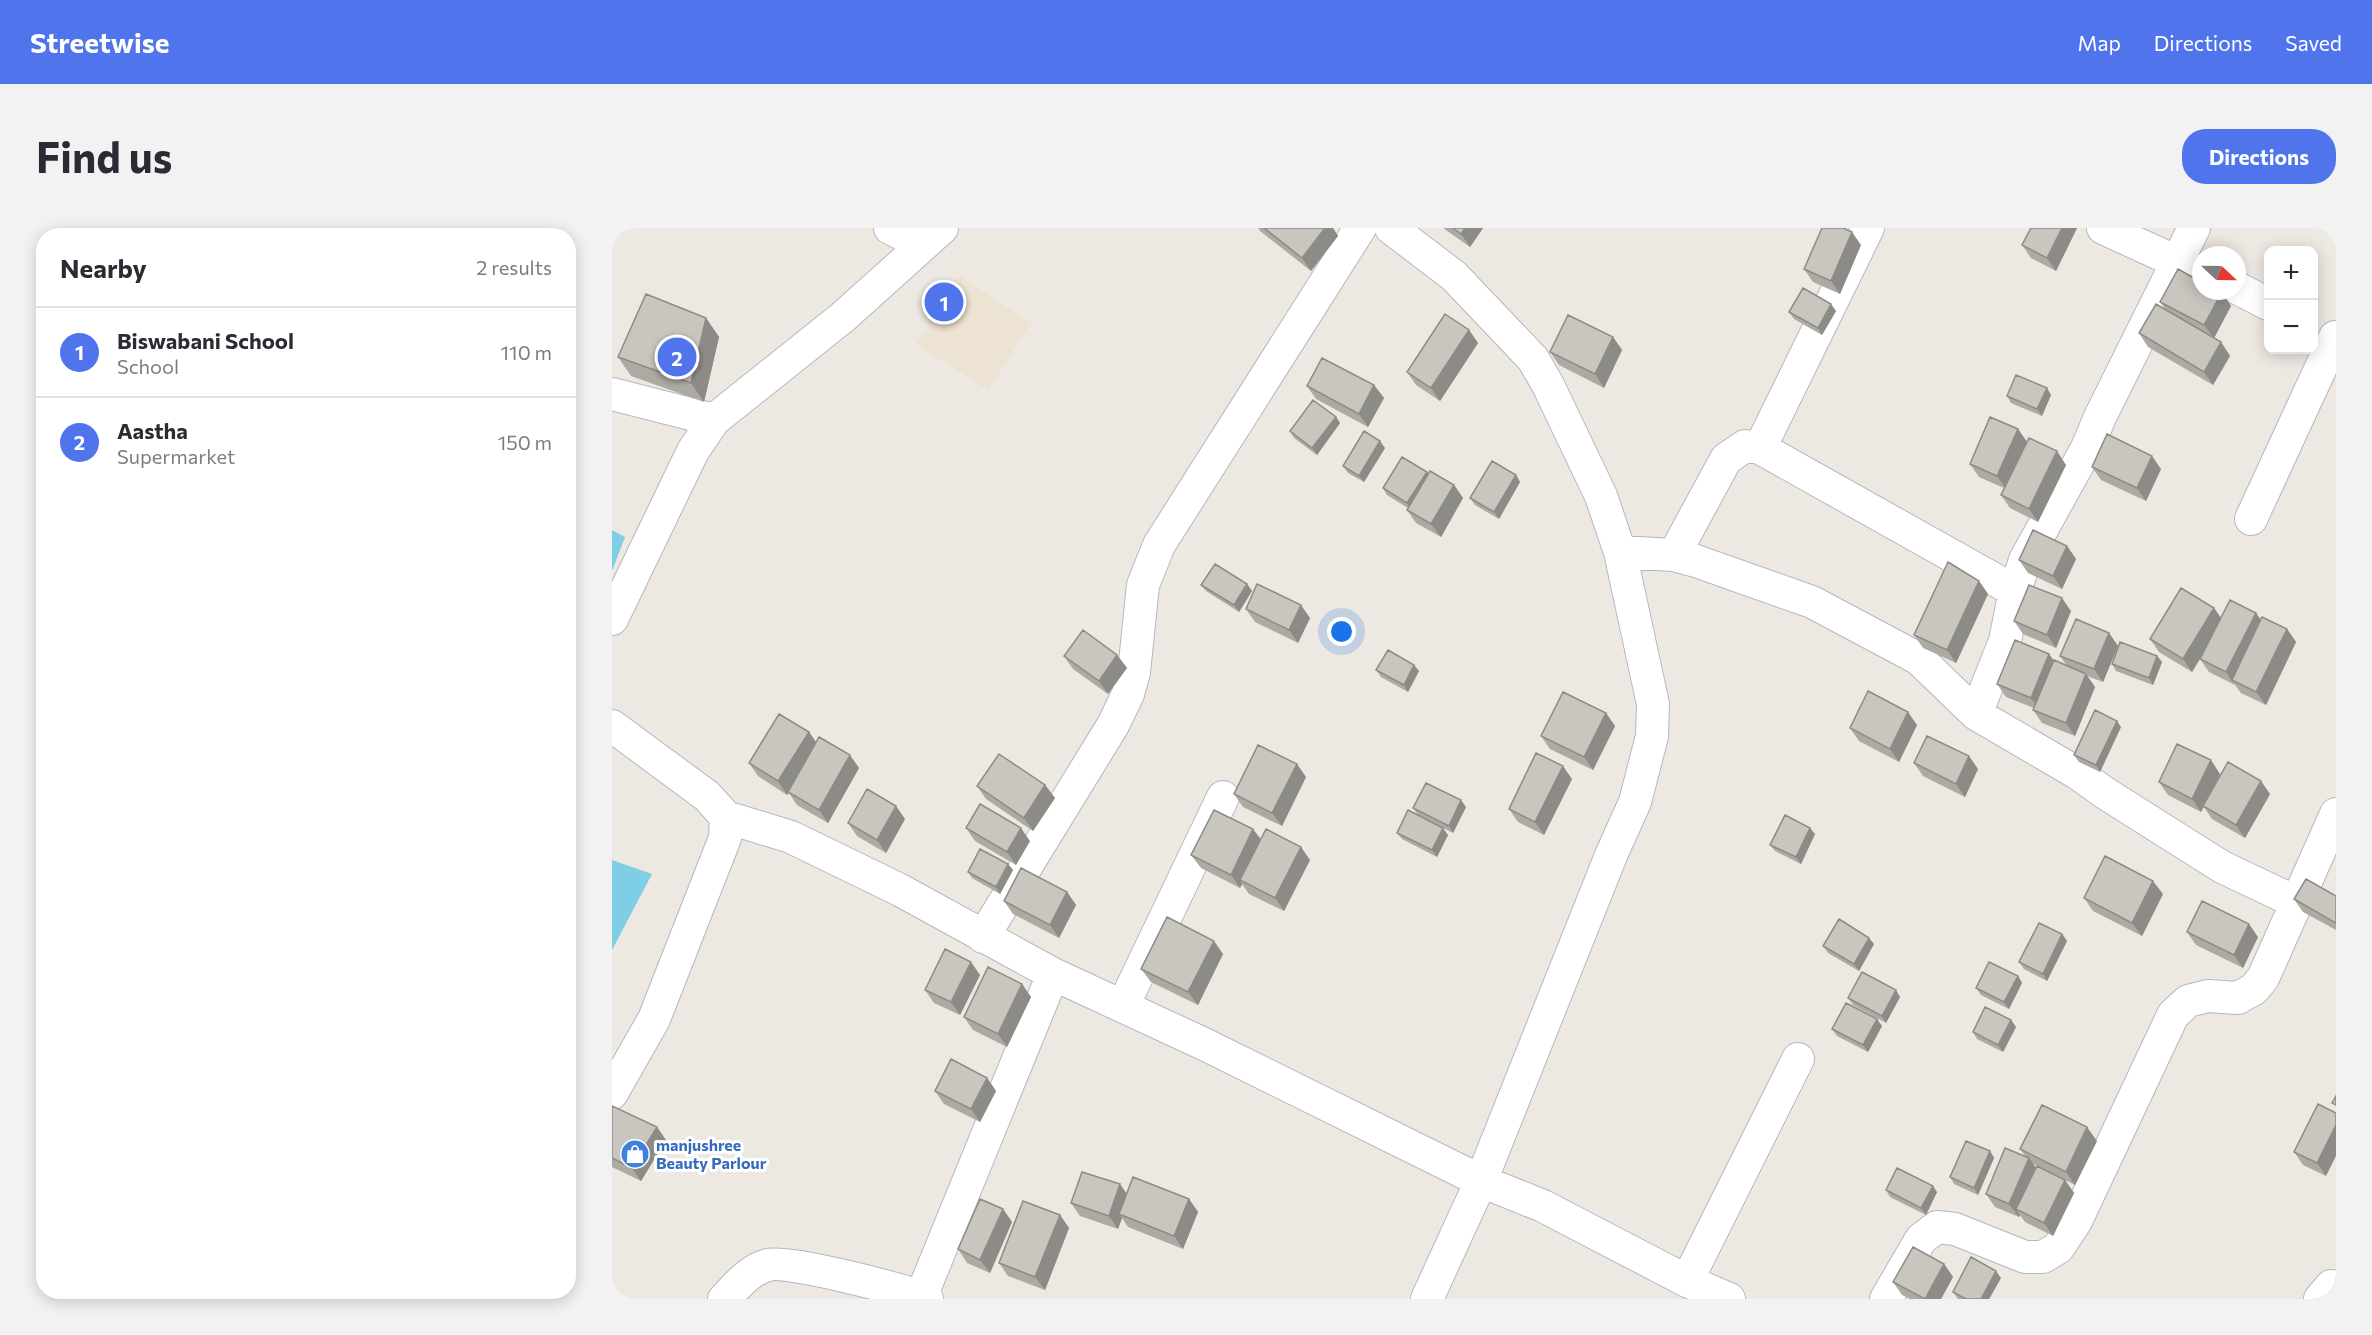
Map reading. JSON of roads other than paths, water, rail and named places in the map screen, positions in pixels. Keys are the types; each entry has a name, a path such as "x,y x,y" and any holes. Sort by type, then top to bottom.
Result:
{"street":[{"path":"890,228 933,237"},
{"path":"983,937 1113,725 1128,693 1134,672 1143,585 1159,545 1360,228"},
{"path":"1391,228 1454,276 1533,359 1548,385 1601,496 1620,552 1653,704 1652,736 1635,802 1607,864 1481,1181 1427,1299"},
{"path":"1760,448 1868,228"},
{"path":"2103,228 2189,268"},
{"path":"1976,714 2005,640 2015,591 2025,560 2087,448 2100,417 2189,268 2194,228"},
{"path":"612,619 693,451 714,420 843,317 933,237"},
{"path":"2246,293 2264,302"},
{"path":"2251,519 2336,337 2318,328"},
{"path":"618,404 714,420"},
{"path":"1674,555 1726,459 1745,446 1760,448 2015,591"},
{"path":"1620,552 1674,555 1812,602 1919,659 1976,714 2077,773 2222,867 2296,902"},
{"path":"612,726 707,796 726,817 791,837 900,890 1053,974 1124,1006 1481,1181 1543,1206 1687,1281 1729,1299"},
{"path":"1124,1006 1222,796"},
{"path":"1886,1299 1921,1239 1937,1227 1955,1229 2025,1257 2043,1257 2058,1248 2076,1221 2173,1015 2188,1001 2208,996 2238,998 2254,989 2263,978 2336,814"},
{"path":"612,1093 654,1019 669,987 725,838 726,817"},
{"path":"724,1299 750,1273 769,1264 795,1265 924,1298 1053,974"},
{"path":"1687,1281 1798,1059"},
{"path":"2320,1299 2331,1286 2336,1287"}],"water":[{"path":"612,530 625,537 612,571"},
{"path":"612,860 652,874 612,950"}],"place":[{"name":"Biswabani School","path":"944,302"},
{"name":"Aastha","path":"677,357"},
{"name":"manjushree Beauty Parlour","path":"635,1154"}]}
